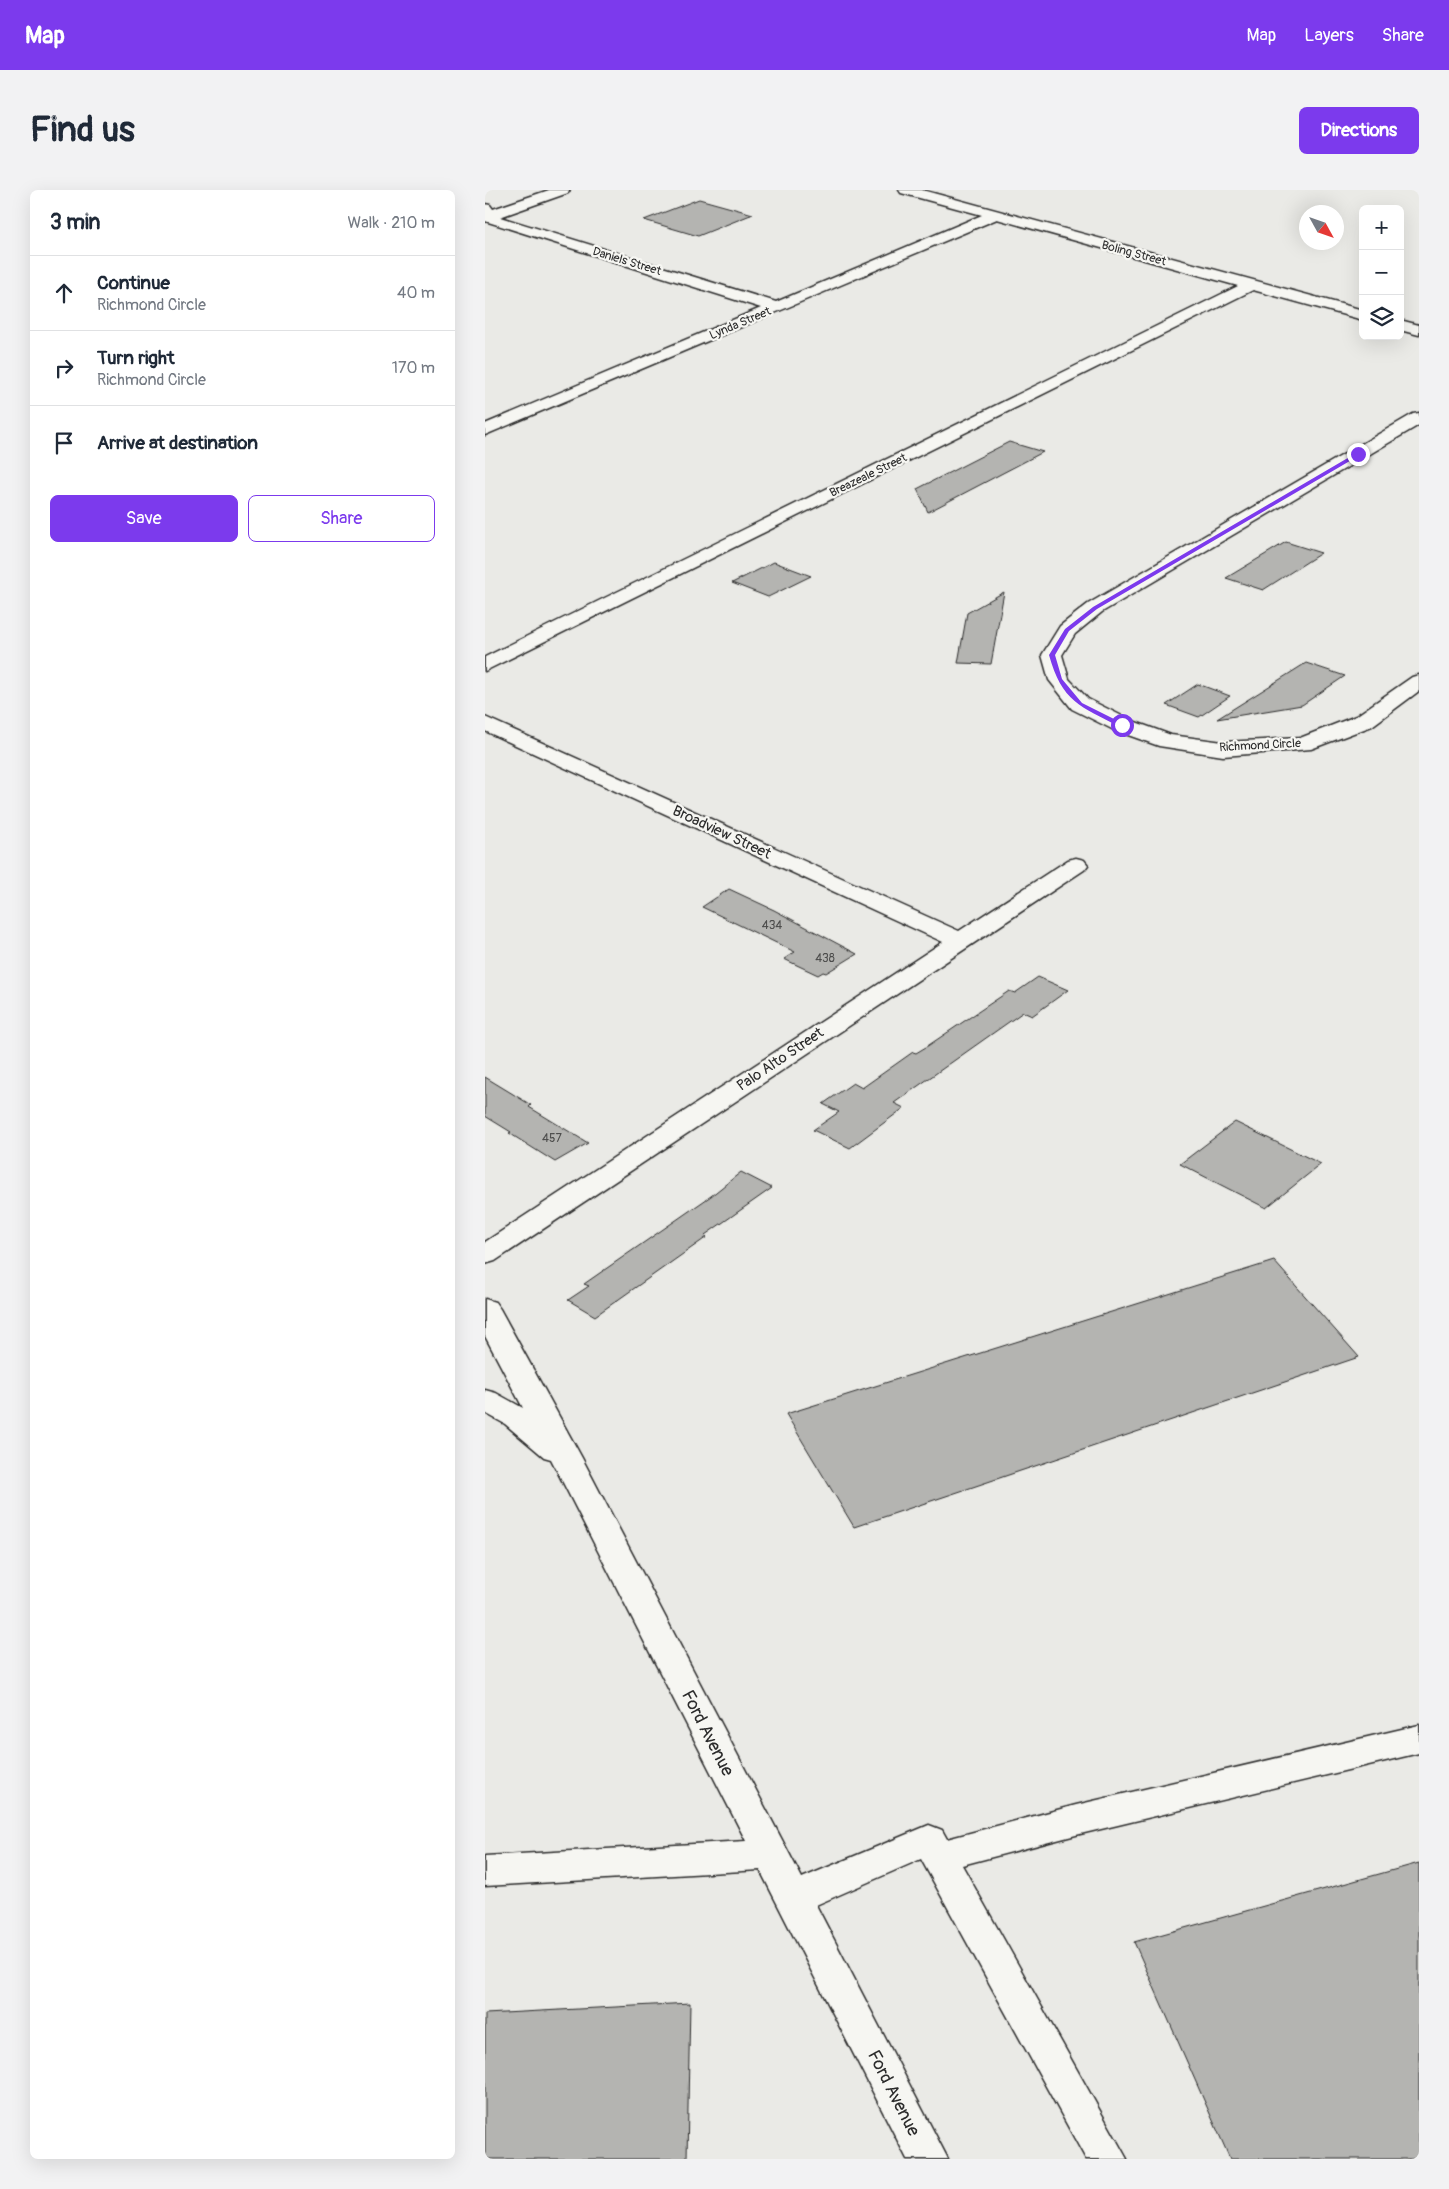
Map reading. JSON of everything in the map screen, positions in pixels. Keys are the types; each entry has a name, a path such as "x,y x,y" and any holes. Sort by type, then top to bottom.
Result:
{"street":[{"path":"485,214 563,190"},
{"name":"Boling Street","path":"906,190 1359,314"},
{"name":"Daniels Street","path":"485,214 777,307"},
{"name":"Lynda Street","path":"485,430 995,215"},
{"name":"Breazeale Street","path":"485,665 1251,285"},
{"name":"Richmond Circle","path":"1419,418 1095,608 1067,630 1052,655 1059,680 1080,704 1122,725 1167,741 1223,749 1303,744 1364,721 1419,681"},
{"name":"Broadview Street","path":"485,723 960,941"},
{"name":"Palo Alto Street","path":"485,1254 1076,865"},
{"name":"Ford Avenue","path":"485,1309 566,1458 928,2159"},
{"path":"485,1400 516,1417 566,1458"},
{"path":"938,1856 1076,1820 1419,1739"},
{"path":"793,1898 929,1840 1107,2159"},
{"path":"485,1871 770,1855"}],"building":[{"path":"699,199 753,214 698,236 644,220"},
{"path":"1009,442 1043,452 928,512 917,489"},
{"path":"1286,542 1321,553 1263,590 1226,578"},
{"path":"774,562 811,576 768,597 732,583"},
{"path":"1004,592 991,664 958,663 967,613"},
{"path":"1306,663 1345,676 1302,705 1217,719"},
{"path":"1198,684 1230,696 1199,717 1166,705"},
{"path":"729,889 774,910 857,954 826,973 823,972 818,975 784,959 795,952 702,907"},
{"path":"1038,977 1068,990 1032,1016 1023,1012 894,1103 904,1108 850,1148 813,1130 839,1112 823,1104 853,1083 862,1088 913,1052 916,1053 926,1047 1009,991 1015,993"},
{"path":"485,1077 531,1105 529,1107 588,1143 555,1162 509,1133 511,1132 485,1116"},
{"path":"1235,1122 1321,1164 1266,1208 1180,1164"},
{"path":"741,1172 772,1188 705,1235 707,1237 595,1316 568,1300 589,1286 584,1284 711,1196"},
{"path":"1274,1261 1359,1357 854,1527 786,1414"},
{"path":"1419,1863 1419,2159 1230,2159 1134,1942"},
{"path":"690,2003 687,2159 485,2159 485,2014"}],"route":[{"path":"1122,725 1080,704 1059,680 1052,655 1067,630 1095,608 1358,454"}]}
